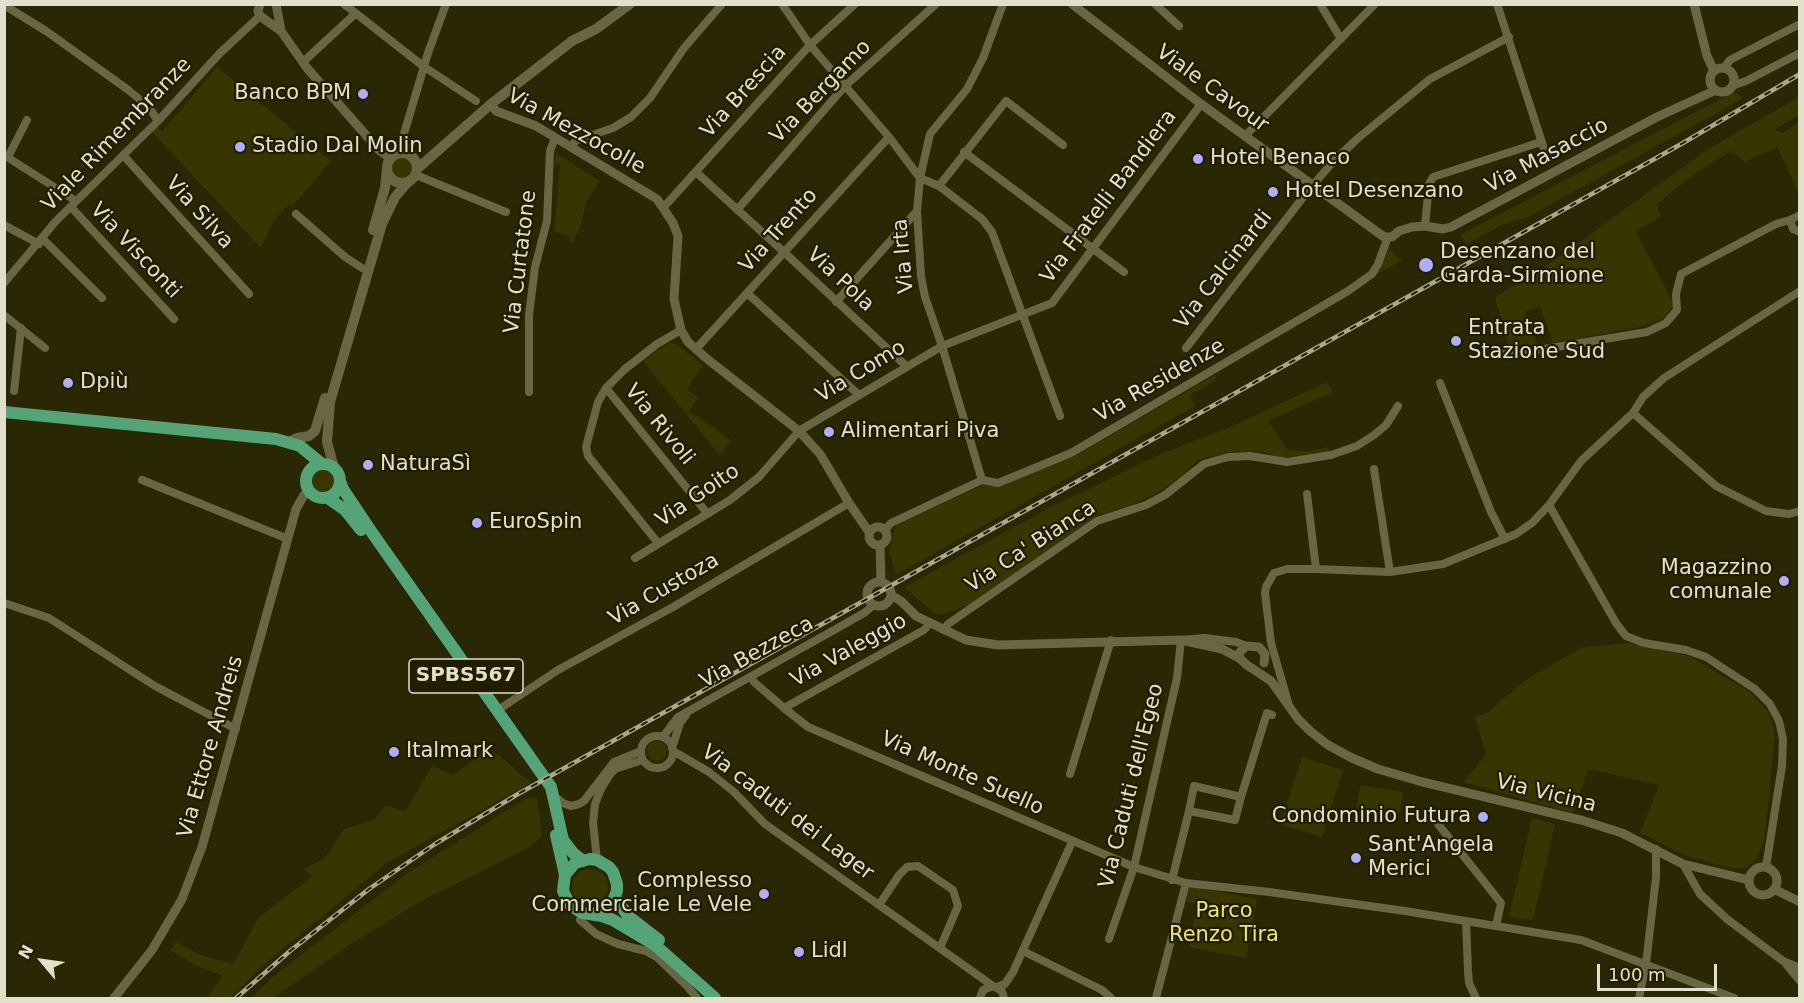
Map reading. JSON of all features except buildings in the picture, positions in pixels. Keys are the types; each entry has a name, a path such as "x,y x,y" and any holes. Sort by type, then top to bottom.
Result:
{"main road":[{"path":"328,466 330,402 382,224 395,197 437,150 491,104 572,41 596,29 613,10 630,4"},
{"path":"289,442 315,432 385,188 389,164 406,153 422,156 437,150"},
{"path":"406,153 416,160 414,175"},
{"path":"389,164 395,181 414,175"},
{"path":"322,408 328,466"},
{"path":"4,412 135,426 262,439 289,442 300,446 339,476 338,489 328,498 320,498 310,493 306,483 308,462 300,453 262,439"},
{"path":"308,472 316,465 328,466"},
{"name":"SPBS567","path":"340,481 360,514 540,769 554,796 563,840 582,860"},
{"name":"SPBS567","path":"328,498 354,520 546,787 565,875"},
{"path":"585,917 608,907 615,897 616,878 609,867 597,860 582,860 570,868 565,875 563,891 567,902 585,917 613,920 655,945 713,998"},
{"path":"615,897 628,916 647,929 725,999"}],"street":[{"path":"344,4 423,66 476,101"},
{"path":"406,153 403,137 423,66 446,4"},
{"path":"572,147 575,141 613,128 631,117 650,98 684,48 722,4"},
{"path":"782,4 810,45 889,137 920,178 939,186 982,219 992,232 1060,416"},
{"name":"Via Brescia","path":"663,208 810,45 855,4"},
{"name":"Via Bergamo","path":"737,210 844,87 936,4"},
{"name":"Via Irta","path":"982,480 925,297 921,276 917,211 920,178 930,134 967,89 984,58 1003,4"},
{"name":"Viale Cavour","path":"1072,4 1312,186 1381,236 1390,237"},
{"path":"1155,4 1179,26"},
{"path":"1320,4 1341,39"},
{"path":"1245,136 1375,4"},
{"path":"1497,4 1547,158"},
{"path":"1694,4 1702,38 1714,71 1710,81 1716,90 1726,91 1800,53"},
{"path":"4,5 46,31 127,89 149,107 158,122"},
{"path":"259,5 258,11 263,18 281,31 303,62 389,164"},
{"path":"263,18 273,18 276,8"},
{"path":"276,8 281,31"},
{"path":"303,62 355,14"},
{"name":"Viale Rimembranze","path":"4,283 73,204 158,122 220,53 263,18"},
{"path":"1714,71 1724,68 1730,60 1800,24"},
{"name":"Via Calcinardi","path":"1186,348 1331,164 1430,80 1509,37"},
{"path":"1724,68 1733,75 1732,86"},
{"name":"Via Masaccio","path":"1390,237 1399,231 1425,226 1443,229 1461,222 1657,117 1716,90"},
{"path":"939,186 1006,101 1063,145"},
{"name":"Via Mezzocolle","path":"491,104 496,111 536,126 657,199 673,223 678,236 674,299 681,330 696,349 729,378 799,431 820,454 869,532 870,540 879,545"},
{"name":"Via Fratelli Bandiera","path":"942,346 1052,303 1201,104"},
{"path":"6,156 27,120"},
{"name":"Via Trento","path":"696,349 889,137"},
{"name":"Via Curtatone","path":"529,392 529,315 535,267 548,214 550,151 555,138"},
{"path":"1425,226 1429,184 1433,177 1541,142"},
{"path":"964,152 1124,272"},
{"name":"Via Silva","path":"123,155 249,294"},
{"name":"Via Visconti","path":"6,156 73,204 174,319"},
{"name":"Via Pola","path":"696,172 906,366"},
{"path":"414,175 506,213"},
{"path":"836,302 917,211"},
{"path":"296,214 345,257 362,268"},
{"path":"1499,351 1508,355 1647,332 1666,323 1677,310 1676,294 1681,274 1776,224 1800,215"},
{"path":"1790,220 1793,229 1800,232"},
{"path":"4,225 41,242 102,298"},
{"name":"Via Residenze","path":"982,480 998,483 1071,453 1348,291 1372,274 1390,237"},
{"path":"1289,705 1271,643 1266,586 1274,573 1316,569 1390,572 1443,564 1505,539 1532,523 1549,505 1581,462 1633,413 1644,397 1664,378 1800,291"},
{"path":"747,293 859,395"},
{"path":"4,315 45,348"},
{"path":"14,391 21,328"},
{"path":"658,543 588,456 586,447 598,402 606,388 625,369 657,344 681,330"},
{"name":"Via Como","path":"799,431 942,346"},
{"path":"1440,383 1491,512 1505,539"},
{"name":"Via Rivoli","path":"606,388 707,513"},
{"name":"Via Ca' Bianca","path":"944,630 948,624 1097,521 1146,505 1165,495 1204,464 1228,457 1250,456 1287,462 1331,455 1357,446 1374,435 1386,425 1398,405"},
{"path":"1633,413 1716,486 1766,511 1789,514 1800,511"},
{"name":"Via Goito","path":"635,558 730,500 759,477 799,431"},
{"path":"1374,469 1390,572"},
{"path":"142,480 288,539"},
{"path":"881,582 879,545 886,540 885,530 891,523 982,480"},
{"name":"Via Ettore Andreis","path":"114,999 152,950 182,899 202,847 298,503 304,495 310,493"},
{"path":"1307,494 1316,569"},
{"name":"Via Custoza","path":"498,710 558,670 673,607 849,503"},
{"path":"1549,505 1616,623 1626,636 1644,643 1686,650 1706,657 1755,689 1770,704 1779,721 1782,766 1766,867"},
{"path":"869,532 877,526 885,530"},
{"path":"891,595 887,603 878,606 869,601 867,591 872,584 881,582 888,587 891,595 901,601 916,616 966,640 999,645 1205,638 1236,642 1244,647"},
{"path":"4,603 49,618 155,686 236,729"},
{"name":"Via Bezzeca","path":"554,796 571,806 579,804 584,801 615,762 641,751 644,741 648,738 658,735 663,737 678,717 855,618 874,605"},
{"name":"Via Valeggio","path":"784,708 924,630 930,623"},
{"path":"1070,774 1111,640"},
{"path":"1181,640 1222,649 1252,667 1257,668 1266,660 1259,647 1222,649"},
{"name":"Via Caduti dell'Egeo","path":"1109,939 1134,867 1177,678 1181,640"},
{"path":"1263,652 1271,643"},
{"path":"1239,658 1244,647"},
{"name":"Via Vicina","path":"1264,663 1271,681 1304,725 1328,745 1378,769 1581,820 1622,833 1683,864 1749,880"},
{"name":"Via Vicina","path":"1252,667 1271,681"},
{"name":"Via Monte Suello","path":"751,677 808,727 1072,842 1172,880 1269,892 1581,940 1734,999"},
{"path":"1189,811 1235,820 1267,713 1272,715"},
{"path":"641,751 643,760 649,766 659,768 667,764 680,723 687,714"},
{"path":"663,737 667,739 673,750"},
{"name":"Via caduti dei Lager","path":"673,750 709,772 734,792 765,824 995,986"},
{"name":"Via Bezzeca","path":"597,860 593,822 595,804 601,789 628,757"},
{"path":"617,769 643,760"},
{"path":"1172,880 1194,786 1241,797"},
{"path":"1438,824 1501,903 1496,926"},
{"path":"980,996 986,987 1005,984 1013,972 1072,842"},
{"path":"1639,999 1646,964 1656,877 1656,849"},
{"path":"1683,864 1700,894 1727,919 1783,961 1800,981"},
{"name":"Via caduti dei Lager","path":"879,904 898,874 907,867 918,866 952,890 958,906 940,948"},
{"path":"1766,867 1776,875 1776,884 1774,889 1767,894 1758,894 1751,888 1750,875 1756,868 1766,867"},
{"path":"1156,999 1186,882"},
{"path":"1774,889 1800,902"},
{"path":"585,917 596,934 618,944 646,951 658,958 697,999"},
{"path":"1466,921 1467,971 1476,999"},
{"path":"1023,951 1102,990 1112,999"},
{"path":"1783,961 1800,968"},
{"path":"976,974 980,996"},
{"path":"995,986 1002,991 1004,999"}],"green space":[{"name":"Stadio Dal Molin","path":"217,67 331,161 292,207 289,204 274,221 261,248 151,131 156,125 162,132"},
{"path":"1734,92 1744,98 1526,218 1504,224 1467,244 1460,235"},
{"path":"1799,97 1799,115 1774,130 1783,133 1799,122 1799,193 1777,147 1745,162 1731,151 1694,174 1657,204 1661,216 1636,231 1674,305 1664,318 1639,327 1553,343 1540,306 1525,312 1538,347 1510,349 1495,297 1548,265 1708,149"},
{"path":"556,153 600,181 587,200 580,227 572,243 569,242 570,237 554,231 560,165 554,164"},
{"path":"403,156 410,159 414,168 412,175 402,179 393,174 391,167 394,161"},
{"path":"1389,246 1394,255 1403,260 1374,276 1382,265"},
{"path":"670,342 675,343 703,365 687,389 698,398 689,411 731,440 720,456 643,361"},
{"path":"1215,375 1217,380 1190,395 1195,406 896,575 889,550 896,525 983,485 998,486 1073,457"},
{"path":"1327,382 1333,392 1268,421 1288,450 1309,452 1327,447 1329,451 1283,458 1259,451 1228,452 1198,460 1179,478 1160,491 1130,506 1098,515 972,603 942,615 934,613 904,587 1051,507 1163,453 1226,429"},
{"path":"323,470 331,473 334,481 331,489 323,492 315,489 312,481 315,473"},
{"path":"1630,643 1689,656 1750,692 1769,713 1775,735 1765,837 1758,857 1748,867 1735,869 1689,857 1640,833 1659,785 1588,769 1573,813 1464,782 1486,754 1475,717 1488,712 1527,679 1583,647"},
{"path":"653,741 661,741 667,747 667,755 661,761 653,761 647,755 647,747"},
{"path":"488,750 500,756 531,783 388,862 267,962 230,998 206,998 223,976 193,964 170,950 176,942 201,955 233,964 259,917 313,876 304,869 325,858 344,829 374,820 386,805 405,812 432,766 453,775"},
{"path":"1302,757 1343,770 1322,837 1280,824"},
{"path":"1360,785 1403,792 1399,815 1357,808"},
{"path":"537,797 542,836 530,847 423,900 354,942 273,998 252,998 274,976 405,875 525,799"},
{"path":"1532,818 1555,824 1533,920 1509,917"},
{"path":"590,869 603,874 608,887 603,900 590,905 577,900 572,887 577,874"},
{"name":"Parco Renzo Tira","path":"1189,886 1257,899 1246,958 1189,947 1197,904 1186,902"}],"railway":[{"path":"236,998 290,951 369,889 435,844 518,794 1683,143 1800,74"}],"place":[{"name":"Banco BPM","path":"363,94"},
{"name":"Stadio Dal Molin","path":"240,147"},
{"name":"Hotel Benaco","path":"1198,159"},
{"name":"Hotel Desenzano","path":"1273,192"},
{"name":"Desenzano del Garda-Sirmione","path":"1426,265"},
{"name":"Entrata Stazione Sud","path":"1456,341"},
{"name":"Dpiù","path":"68,383"},
{"name":"Alimentari Piva","path":"829,432"},
{"name":"NaturaSì","path":"368,465"},
{"name":"EuroSpin","path":"477,523"},
{"name":"Magazzino comunale","path":"1784,581"},
{"name":"Italmark","path":"394,752"},
{"name":"Condominio Futura","path":"1483,817"},
{"name":"Sant'Angela Merici","path":"1356,858"},
{"name":"Complesso Commerciale Le Vele","path":"764,894"},
{"name":"Lidl","path":"799,952"}]}
